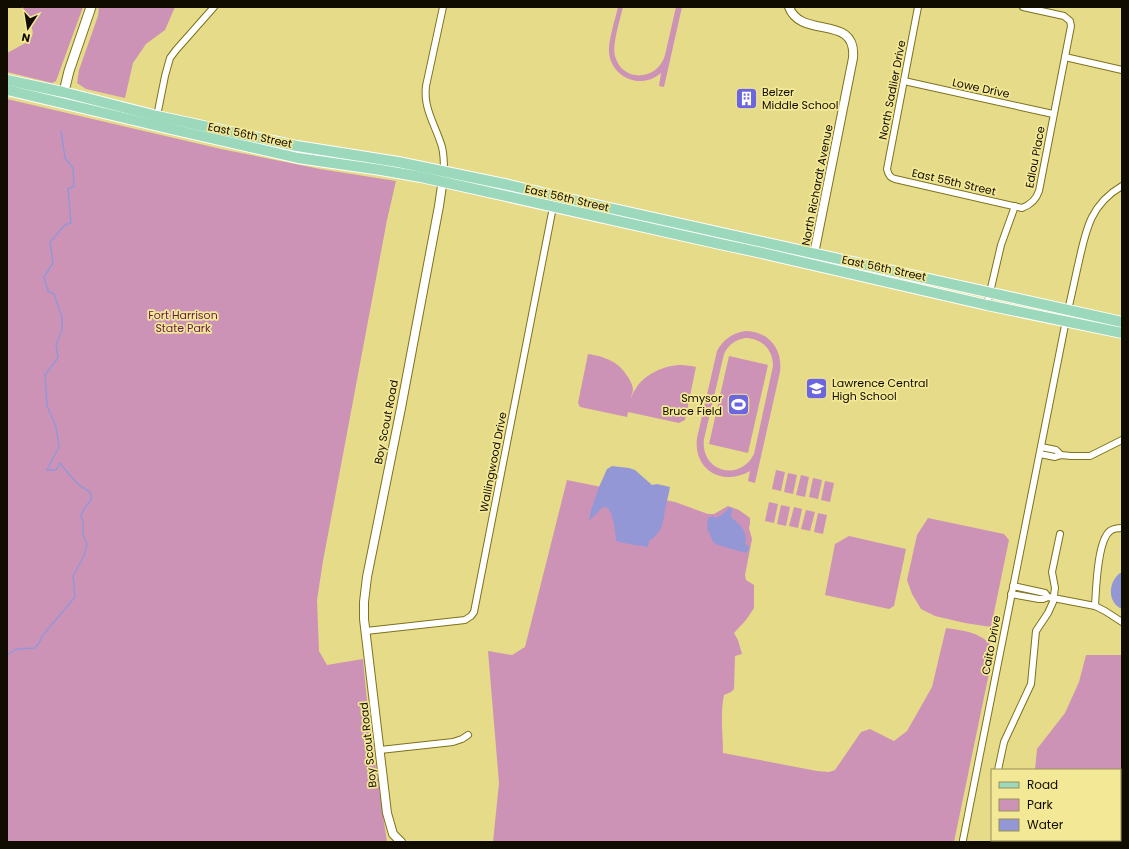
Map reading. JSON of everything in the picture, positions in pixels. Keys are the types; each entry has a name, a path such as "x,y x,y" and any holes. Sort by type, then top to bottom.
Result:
{"main road":[{"path":"62,103 63,92 69,71 91,7"},
{"name":"East 56th Street","path":"7,80 63,92 157,116 297,146 381,159 553,207 936,292 988,305 1122,322"},
{"name":"East 56th Street","path":"7,90 298,158 421,177 443,177 509,185 551,196 990,293 1122,333"}],"street":[{"path":"157,116 170,58 214,7"},
{"name":"Boy Scout Road","path":"401,842 394,834 387,813 364,609 367,576 443,177 442,146 427,108 425,98 426,86 443,7"},
{"name":"North Richardt Avenue","path":"789,7 795,17 804,23 838,30 845,34 854,49 813,265"},
{"name":"North Sadlier Drive","path":"889,176 887,169 918,7"},
{"name":"Edlou Place","path":"1015,206 1022,208 1029,205 1038,193 1071,26 1069,20 1064,16 1023,7"},
{"path":"1065,57 1122,70"},
{"name":"Lowe Drive","path":"904,81 1053,114"},
{"name":"East 55th Street","path":"889,176 895,180 1015,206"},
{"name":"Caito Drive","path":"963,840 1067,316 1085,235 1089,222 1100,205 1122,186"},
{"path":"988,305 1001,245 1015,206"},
{"name":"Wallingwood Drive","path":"366,631 464,620 471,616 474,612 553,207"},
{"path":"636,226 639,215"},
{"path":"1040,450 1056,450 1062,455 1090,456 1122,440"},
{"path":"1095,606 1098,567 1105,537 1113,529 1122,528"},
{"path":"998,769 1004,742 1032,684 1036,631 1048,613 1055,588 1052,572 1060,534"},
{"path":"1013,586 1045,593 1051,598"},
{"path":"1011,594 1039,599 1051,598 1095,606 1122,622"},
{"path":"380,750 453,742 468,735"}],"green space":[{"path":"22,7 83,7 56,81 52,83 7,72 7,53 24,44 32,36 33,31 31,25"},
{"path":"99,7 175,7 165,30 146,44 133,63 125,98 86,89 77,83 79,70 98,16"},
{"path":"618,7 623,7 615,39 615,56 619,65 625,71 640,75 648,74 661,64 665,55 676,7 682,7 664,87 659,86 661,73 650,80 635,81 622,76 613,66 609,48"},
{"name":"Fort Harrison State Park","path":"7,99 221,149 320,169 396,181 387,220 317,600 319,651 327,665 363,659 369,722 387,842 7,842"},
{"path":"745,331 761,334 772,342 779,355 780,363 780,372 755,483 748,481 750,471 730,477 720,476 712,472 705,467 700,459 697,449 697,438 717,351 728,338 736,333","holes":["745,338 761,342 765,346 771,354 773,366 754,454 747,463 739,468 731,470 722,469 714,465 708,459 704,450 704,439 724,354 728,348 738,340"]},
{"path":"588,354 606,358 616,363 620,367 632,385 633,389 631,398 643,380 661,369 674,365 696,367 685,420 679,423 628,412 627,417 580,407 578,403"},
{"name":"Smysor Bruce Field","path":"729,356 768,365 748,453 709,444"},
{"path":"776,470 785,472 781,491 772,489"},
{"path":"788,473 797,475 793,494 784,492"},
{"path":"801,475 809,477 805,497 796,495"},
{"path":"813,478 822,480 818,499 809,497"},
{"path":"567,480 675,502 708,514 714,514 728,506 739,510 750,518 749,528 752,539 745,575 746,580 754,585 754,608 746,620 734,633 738,640 742,654 735,656 734,689 724,695 722,716 723,753 817,771 829,772 835,770 861,732 870,729 894,741 907,731 932,687 946,628 973,633 989,643 994,649 954,842 493,842 499,783 488,651 512,655 525,647"},
{"path":"825,481 834,483 830,502 821,500"},
{"path":"769,502 778,504 774,523 765,521"},
{"path":"781,505 790,507 786,526 777,524"},
{"path":"794,507 802,509 798,528 789,526"},
{"path":"806,510 815,512 810,531 801,529"},
{"path":"818,513 827,515 823,534 814,532"},
{"path":"928,518 1004,534 1009,540 991,627 935,616 921,609 912,594 907,580 917,535"},
{"path":"849,536 906,549 894,606 889,609 825,595 835,544"},
{"path":"1086,655 1122,655 1122,842 1029,842 1121,841 1121,769 1035,769 1037,749 1065,713 1079,682"}],"water":[{"path":"612,466 635,470 652,485 657,484 670,487 662,525 658,534 649,541 648,547 616,541 615,528 608,508 603,507 589,521 599,487 607,469"},
{"path":"730,507 732,509 731,517 740,525 746,536 745,544 749,546 749,549 746,553 718,545 713,542 707,528 708,518 720,516"},
{"path":"1120,573 1122,573 1122,609 1114,602 1111,592 1113,582"}],"waterway":[{"path":"7,655 16,649 35,648 43,635 75,597 73,576 84,556 87,544 83,534 83,522 81,516 85,507 91,500 91,494 77,483 60,463 56,470 47,470 59,447 56,427 47,406 45,375 58,358 56,344 62,330 62,317 54,294 48,291 44,277 53,263 50,242 65,225 71,223 68,189 74,186 73,168 65,158 61,131"}],"place":[{"name":"Belzer Middle School","path":"746,98"},
{"name":"Lawrence Central High School","path":"816,389"},
{"name":"Smysor Bruce Field","path":"738,404"}]}
